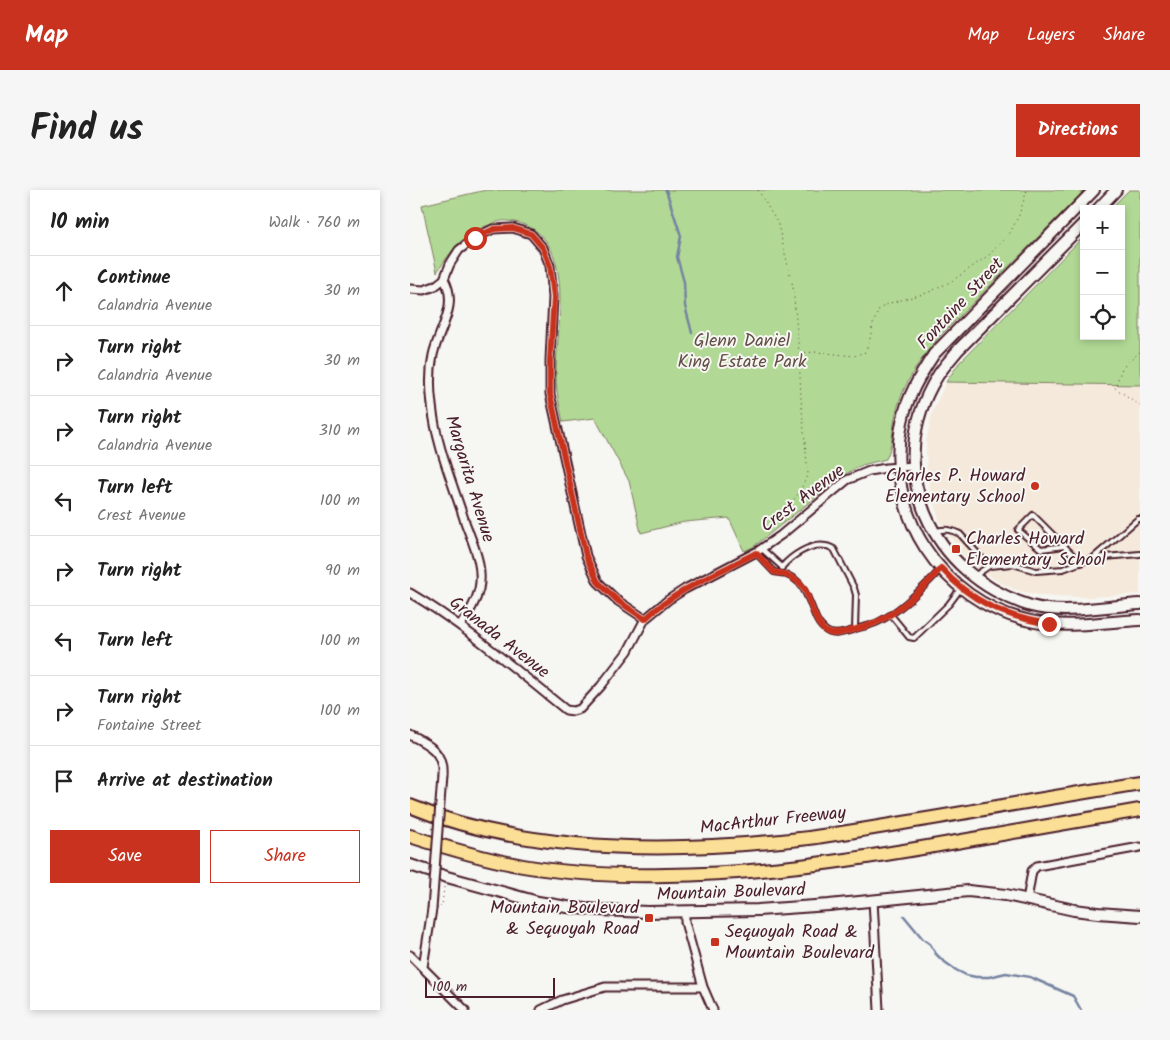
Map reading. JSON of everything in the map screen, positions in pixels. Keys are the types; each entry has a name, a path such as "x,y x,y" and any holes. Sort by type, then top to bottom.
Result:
{"highway":[{"name":"MacArthur Freeway","path":"410,806 454,821 529,838 604,846 678,847 809,838 1140,783"},
{"path":"410,836 483,858 562,871 640,875 721,874 848,860 1140,810"}],"street":[{"name":"Fontaine Street","path":"1094,190 934,354 915,385 902,421 898,468 900,485 912,525 923,545 941,568 961,588 978,600 1012,616 1039,623 1069,624 1140,620"},
{"path":"1102,205 1116,190"},
{"name":"Fontaine Street","path":"1080,227 946,364 930,391 918,423 914,466 916,482 927,518 946,551 960,566 1002,595 1033,606 1051,609 1069,610 1140,604"},
{"path":"410,289 424,290 435,286 444,279 450,264 459,250 475,238 494,229 513,228 531,234 543,248 550,266 554,297 550,394 586,556 598,582 618,601 645,619"},
{"name":"Margarita Avenue","path":"444,279 450,301 447,318 433,356 432,404 435,429 480,566 479,587 473,606 460,626"},
{"name":"Crest Avenue","path":"566,710 580,709 601,686 628,651 645,619 685,588 759,551 847,480 869,471 914,466"},
{"name":"Granada Avenue","path":"410,593 460,626 566,710"},
{"path":"410,735 431,747 442,762 432,909 422,967"},
{"path":"1027,900 1032,871 1037,866 1140,847"},
{"name":"Mountain Boulevard","path":"410,865 469,884 538,902 599,910 685,912 767,910 968,890 1006,895 1074,910 1140,916"},
{"path":"873,900 879,1010"},
{"path":"685,912 685,922 703,987 714,1010"},
{"path":"410,955 465,1010"},
{"path":"541,1010 562,1000 605,987 703,987"}],"lane":[{"path":"1065,546 1041,549 1018,530 1033,515 1065,546 1082,563"},
{"path":"974,576 989,566 1013,564 1036,570 1063,569 1082,563 1093,558 1140,519"},
{"path":"933,531 947,529 960,534 989,566"},
{"path":"782,573 782,567 789,559 811,547 825,546 834,549 856,595 855,629"},
{"path":"759,551 774,572 782,573 803,586 817,621 828,633 840,634 877,623 891,615 928,583 941,568"},
{"path":"759,551 782,567"},
{"path":"1093,558 1140,554"},
{"path":"891,615 909,638 914,638 949,604 961,588"}],"path":[{"path":"758,190 778,224 793,287 799,354 808,474 800,492 786,510 787,529"},
{"path":"799,354 817,352 854,356 865,352 870,343 873,324 879,309 890,302 927,293 952,281 989,255 1010,233 1027,190"},
{"path":"1140,352 1122,368 1115,388 1140,405"},
{"path":"442,906 444,887"}],"shaded area":[{"name":"Charles P. Howard Elementary School","path":"946,382 1140,385 1140,594 1089,597 1043,596 1016,590 997,581 973,565 961,552 940,521 932,499 927,473 926,442 932,413"}],"green space":[{"name":"Glenn Daniel King Estate Park","path":"486,190 1085,190 941,335 927,353 903,391 886,459 862,465 844,475 753,547 744,551 729,518 684,522 641,533 629,481 595,418 563,422 557,394 556,377 560,309 559,284 555,261 547,242 531,228 508,221 497,222 477,230 463,239 437,272 422,205"},
{"path":"1129,190 1140,190 1140,385 946,382 959,363 1080,240 1080,340 1125,340 1125,205 1114,205"}],"waterway":[{"path":"666,190 681,236 677,257 684,282 685,306 692,333"},
{"path":"904,916 923,939 930,944 936,954 956,970 976,977 989,977 1006,973 1030,977 1073,996 1081,1010"}],"place":[{"name":"Charles P. Howard Elementary School","path":"1035,486"},
{"name":"Charles Howard Elementary School","path":"956,549"},
{"name":"Mountain Boulevard & Sequoyah Road","path":"649,918"},
{"name":"Sequoyah Road & Mountain Boulevard","path":"715,942"}],"route":[{"path":"475,238 494,229 513,228 531,234 543,248 550,266 554,297 550,394 586,556 598,582 618,601 645,619 685,588 756,553 774,572 782,573 803,586 817,621 828,633 840,634 877,623 891,615 928,583 941,568 962,589 995,609 1012,616 1049,624"}]}
